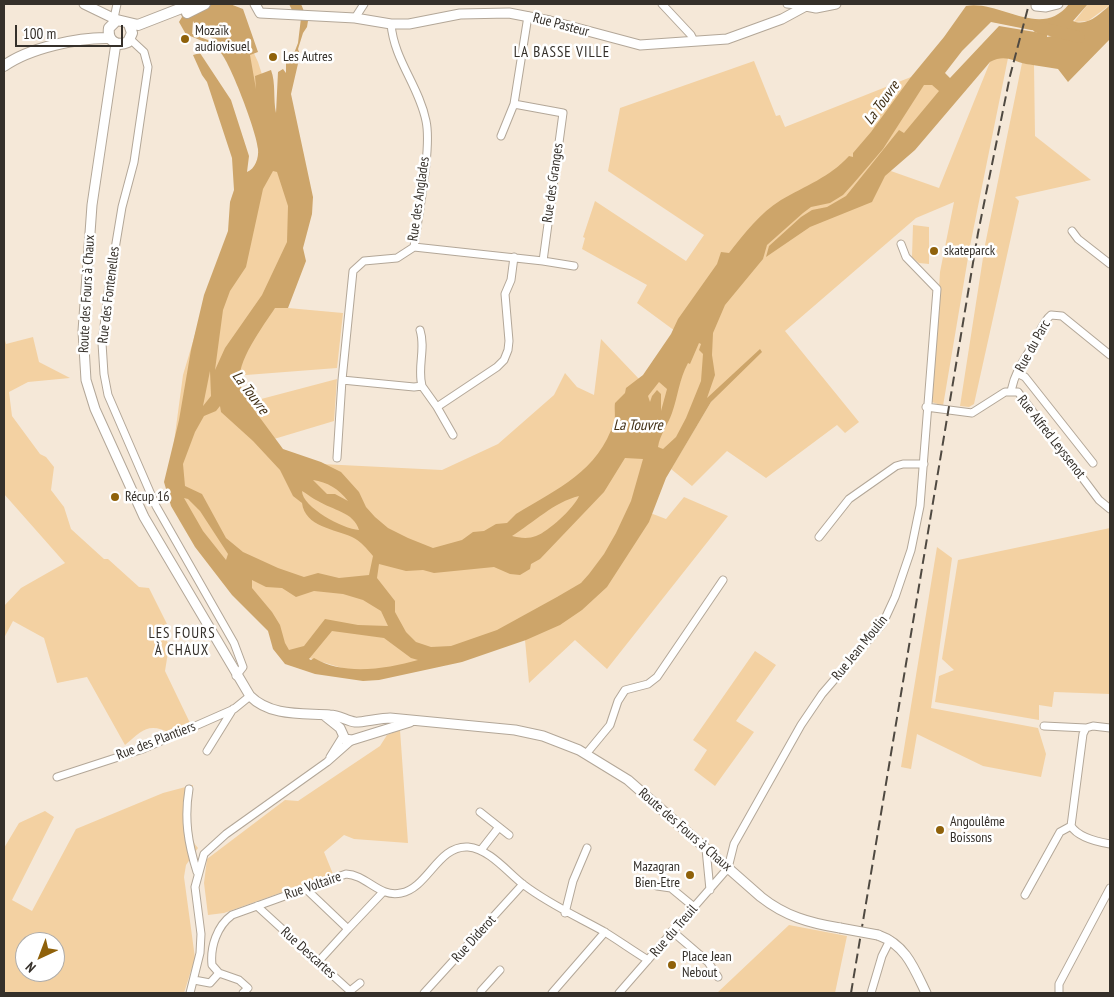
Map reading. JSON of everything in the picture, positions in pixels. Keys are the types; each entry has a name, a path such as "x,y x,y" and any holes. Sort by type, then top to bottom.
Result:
{"main road":[{"path":"175,15 192,4"},
{"path":"4,66 35,51 89,39 111,37 122,44 130,32 138,25 175,15 205,4"},
{"path":"111,37 116,19 130,32"},
{"path":"4,60 28,47 111,37"}],"street":[{"path":"84,4 116,19 116,4"},
{"name":"Rue Pasteur","path":"255,4 260,12 355,18 391,24 409,24 460,14 486,12 528,16 640,45 732,38 791,15 807,5 816,8 836,4"},
{"path":"355,18 364,4"},
{"path":"662,4 690,34 694,41"},
{"path":"787,4 807,5"},
{"path":"787,4 792,10 791,15"},
{"path":"1036,6 1046,7 1058,4"},
{"path":"501,136 514,104 528,16"},
{"name":"Rue des Anglades","path":"337,458 342,380 353,272 364,261 398,258 414,247 425,161 427,123 424,110 393,41 391,24"},
{"name":"Rue des Fontenelles","path":"130,32 144,52 148,67 134,162 122,208 109,285 102,344 104,374 108,395 156,506 234,643 243,664 241,672 236,676"},
{"name":"Route des Fours à Chaux","path":"111,37 92,205 83,331 86,380 95,409 144,517 236,676 250,696 258,703 274,710 325,715 354,739 412,721"},
{"name":"Rue des Granges","path":"514,104 563,113 543,261"},
{"path":"1072,231 1078,239 1110,264"},
{"name":"Rue Jean Moulin","path":"728,868 734,844 801,724 822,694 886,618 906,566 920,506 926,407 937,289 906,257 901,244"},
{"path":"414,247 514,257 574,266"},
{"path":"437,407 497,367 504,360 509,341 505,294 511,280 514,257"},
{"name":"Rue du Parc","path":"1011,391 1022,359 1032,346 1046,318 1051,315 1062,316 1110,355"},
{"path":"420,330 424,341 420,378 422,386 453,435"},
{"path":"1017,373 1025,377 1093,463"},
{"path":"342,380 414,387 422,386"},
{"name":"Rue Alfred Leyssenot","path":"926,407 972,412 1011,391 1018,392 1100,500 1110,509"},
{"path":"819,537 854,494 896,466 924,464"},
{"path":"586,754 610,725 621,695 631,687 648,684 657,678 724,580"},
{"name":"Rue des Plantiers","path":"57,777 143,748 234,709 250,696"},
{"path":"206,751 234,709"},
{"name":"Route des Fours à Chaux","path":"343,729 356,722 379,718 522,731 556,740 586,754 628,780 760,897 784,913 804,921 878,935 890,940 908,956 926,993"},
{"path":"190,993 200,953 201,934 195,887 197,872 204,854 226,834 327,762 354,739 360,732 356,722"},
{"path":"1044,726 1110,728"},
{"path":"1086,728 1083,734 1070,826 1075,832 1099,842 1110,844"},
{"path":"327,762 343,729"},
{"path":"189,789 186,822 189,846 197,872"},
{"path":"480,812 509,835"},
{"path":"1025,895 1060,832 1070,826"},
{"path":"481,850 499,827"},
{"path":"318,962 383,892 396,894 412,888 448,853 469,847 481,850 523,884 565,913 605,932 648,960"},
{"path":"565,913 573,881 587,848"},
{"path":"706,848 710,890"},
{"name":"Rue du Treuil","path":"619,993 728,868"},
{"name":"Rue Voltaire","path":"219,973 212,965 211,958 215,938 220,927 232,915 335,877 355,874 383,892"},
{"name":"Rue Diderot","path":"428,992 523,884"},
{"path":"657,886 671,888 694,907"},
{"path":"1059,993 1059,984 1107,901 1110,888"},
{"path":"306,889 348,929"},
{"name":"Rue Descartes","path":"257,906 350,990 360,983"},
{"path":"672,931 708,962 718,977"},
{"path":"552,993 605,932"},
{"path":"871,993 882,956 890,940"},
{"path":"480,992 500,970"},
{"path":"194,980 210,983 219,973 244,983 248,988 243,993"}],"shaded area":[{"path":"213,4 231,4 258,62 305,209 268,301 288,308 343,313 337,368 233,376 246,403 337,379 334,421 274,439 283,450 321,464 442,470 498,444 554,395 565,373 577,387 594,395 601,339 640,380 675,331 637,303 647,285 582,249 585,238 583,237 595,201 686,261 704,235 608,171 620,108 754,61 776,116 780,115 785,127 911,77 948,91 888,170 939,188 990,62 997,58 1008,58 970,246 943,406 932,402 940,272 954,202 916,218 785,331 859,422 845,433 837,425 766,478 727,451 692,486 671,469 711,402 733,378 705,402 645,511 666,519 684,497 728,516 607,669 575,640 529,683 525,640 386,672 355,672 286,651 222,574 169,479 183,375 213,274 263,151"},
{"path":"1088,4 1110,5 1088,21 1074,22"},
{"path":"1022,63 1034,65 1035,136 1091,180 1015,197 1019,201 974,404 969,407 960,406 985,245"},
{"path":"913,225 929,227 929,264 919,263 912,257"},
{"path":"4,336 6,344 33,337 39,362 70,378 28,382 9,392 12,416 40,454 46,457 54,467 51,490 64,507 71,529 139,587 149,588 167,624 161,627 169,646 165,671 191,725 170,733 151,728 141,732 125,745 87,677 57,683 44,638 13,621 4,638 4,606 21,588 65,563 4,494"},
{"path":"1110,528 1110,694 1054,692 1052,707 1039,705 1039,720 935,702 939,676 954,670 942,659 958,560"},
{"path":"937,547 952,558 931,708 1038,728 1046,754 1041,777 983,766 917,734 911,769 901,767"},
{"path":"755,651 776,665 736,721 754,732 715,786 694,770 707,750 693,740"},
{"path":"400,730 408,843 354,839 344,835 324,852 333,874 224,913 208,915 204,883 207,859 285,800 298,801 380,746 387,735"},
{"path":"193,785 189,810 189,826 198,848 186,865 184,877 195,958 184,993 4,993 4,848 19,823 45,811 54,817 12,900 32,911 76,829 163,793"},
{"path":"789,925 847,936 835,993 717,993"}],"water":[{"name":"La Touvre","path":"178,4 230,4 243,9 258,52 250,55 256,89 255,76 271,70 276,113 278,72 283,69 286,73 286,58 293,56 298,43 301,18 292,10 289,4 301,4 308,21 298,49 300,55 291,94 313,197 312,214 303,248 306,261 288,308 275,308 246,355 240,375 240,384 255,411 283,449 321,462 341,472 359,492 366,507 388,528 433,548 462,540 473,532 484,531 496,524 507,523 516,514 561,487 587,466 598,454 607,439 615,420 615,403 625,393 626,388 643,375 671,334 678,319 717,264 721,252 729,253 753,224 773,205 834,170 849,156 853,157 853,153 966,6 993,8 1033,19 1046,19 1058,14 1069,4 1088,4 1073,21 1083,22 1093,19 1110,5 1110,39 1068,82 1058,69 1004,58 990,62 915,150 885,176 872,202 810,227 766,257 769,246 801,217 812,210 827,207 846,196 899,130 904,133 939,91 932,85 924,85 883,149 843,195 830,203 811,207 767,245 763,259 725,305 713,333 712,355 715,375 707,398 760,349 762,352 711,402 666,478 649,522 607,587 582,610 560,625 526,640 462,662 379,680 363,681 315,674 285,664 273,649 268,631 232,595 195,547 171,506 164,482 179,420 191,350 204,295 228,231 230,202 234,190 232,158 207,82 193,55 200,53 231,100 249,156 247,172 254,166 258,152 257,141 237,84 225,60 221,53 211,45 190,36 188,38 179,22 182,17","holes":["193,21 195,25 228,51 216,43 192,34","991,22 1031,30 1067,33 1047,37 1047,34 999,26 950,78 945,73 962,51","273,171 277,172 288,206 287,242 262,295 225,348 215,370 223,310 230,291 246,267 263,189","699,343 701,344 699,350 703,354 701,381 676,437 663,449 658,447 659,442 672,413 688,363 690,364","210,371 211,396 203,406","659,382 667,389 661,411 661,394 657,390 650,402 648,396","220,406 221,412 253,441 280,470 293,496 302,503 304,511 309,517 322,526 355,539 373,556 369,575 339,578 318,573 304,577 278,568 243,552 226,538 202,494 185,486 183,464 195,432 204,416 216,411","625,458 643,459 631,501 616,533 604,554 589,574 581,583 497,630 451,646 431,647 416,642 406,632 395,612 395,601 377,578 379,564 406,571 423,570 434,573 494,567 510,574 520,575 530,569 531,564 540,559 604,492","313,480 323,482 332,487 348,501 335,494 327,494","302,491 316,500 348,515 359,530 343,526 309,504","579,496 566,513 541,534 527,538 512,536 552,508","184,498 188,499 200,511 228,554 226,560 203,531","252,580 266,587 282,588 296,597 314,591 343,594 363,600 381,611 388,626 358,625 325,619 304,646 289,650 280,625 252,588","332,631 384,638 411,658 418,660 379,668 352,669 326,664 314,658 309,659"]}],"waterway":[{"name":"La Touvre","path":"1038,27 1079,37"}],"railway":[{"path":"851,993 978,233 1010,76 1029,4"}],"place":[{"name":"Mozaïk audiovisuel","path":"185,39"},
{"name":"Les Autres","path":"273,57"},
{"name":"skateparck","path":"934,251"},
{"name":"Récup 16","path":"115,497"},
{"name":"Angoulême Boissons","path":"940,830"},
{"name":"Mazagran Bien-Etre","path":"690,875"},
{"name":"Place Jean Nebout","path":"672,965"}],"district":[{"name":"LA BASSE VILLE","path":"562,53"},
{"name":"LES FOURS À CHAUX","path":"182,642"}]}
